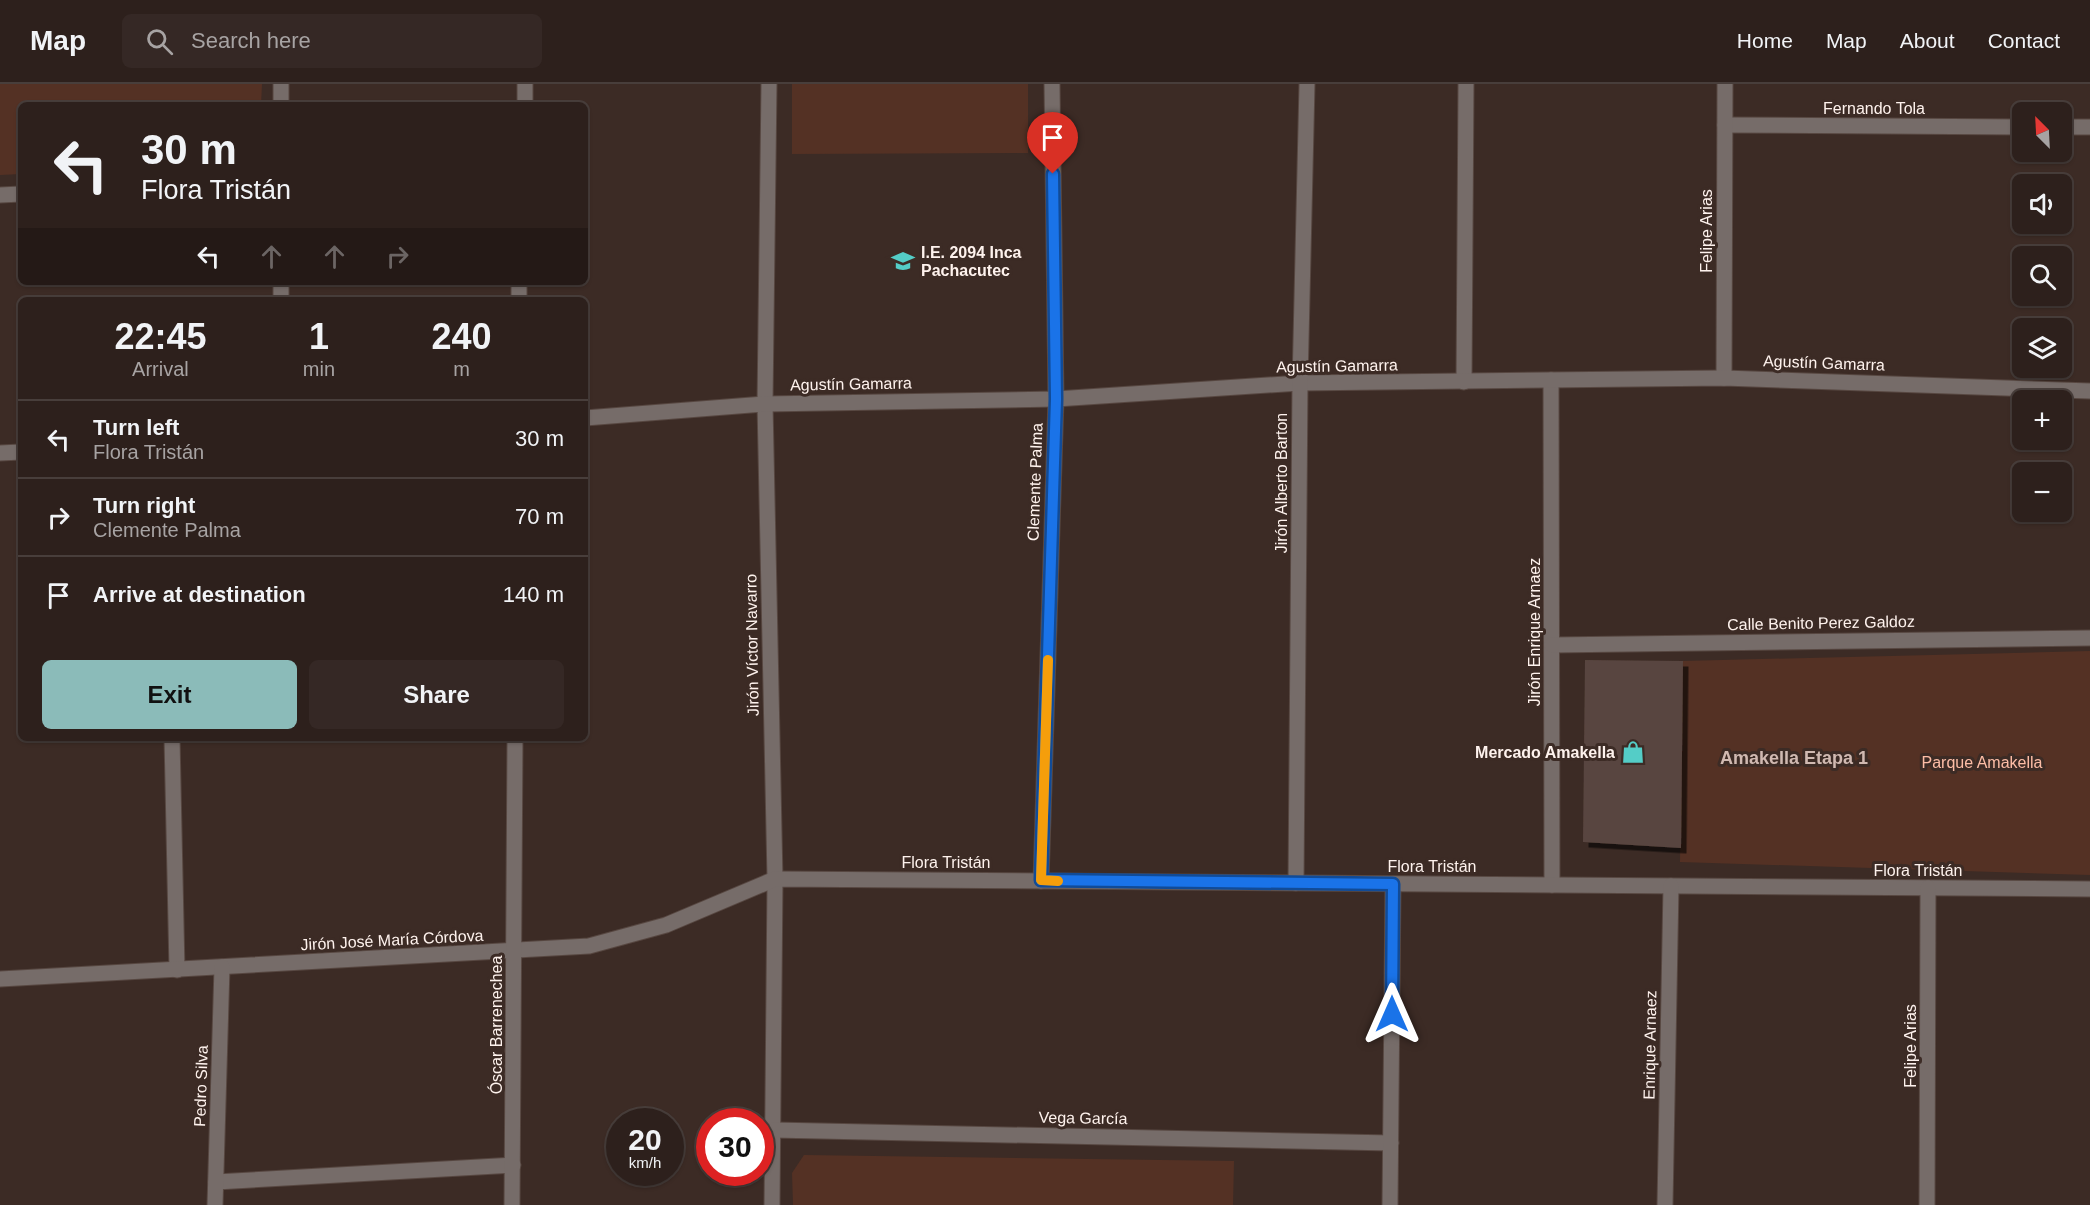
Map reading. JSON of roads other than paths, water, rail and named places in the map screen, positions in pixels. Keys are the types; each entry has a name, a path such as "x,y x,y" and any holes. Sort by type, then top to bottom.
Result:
{"street":[{"path":"281,84 281,102"},
{"path":"525,84 525,102"},
{"name":"Jirón Víctor Navarro","path":"769,84 765,404 775,879 774,1130"},
{"name":"Clemente Palma","path":"1041,880 1056,399 1052,84"},
{"name":"Jirón Alberto Barton","path":"1296,883 1300,383 1307,84"},
{"path":"1464,382 1466,84"},
{"name":"Felipe Arias","path":"1724,378 1725,84"},
{"name":"Fernando Tola","path":"1725,125 2012,127"},
{"path":"2072,127 2090,127"},
{"path":"0,195 18,194"},
{"name":"Agustín Gamarra","path":"588,418 765,404 1056,399 1300,383 1724,378 2090,391"},
{"name":"Jirón Enrique Arnaez","path":"1551,380 1552,885"},
{"path":"0,453 18,452"},
{"name":"Calle Benito Perez Galdoz","path":"1552,645 2090,638"},
{"path":"172,741 177,970"},
{"name":"Óscar Barrenechea","path":"512,1205 515,741"},
{"name":"Flora Tristán","path":"775,879 2090,889"},
{"name":"Jirón José María Córdova","path":"0,979 590,946 666,925 775,879"},
{"path":"1390,1205 1393,884"},
{"name":"Enrique Arnaez","path":"1665,1205 1671,886"},
{"name":"Felipe Arias","path":"1928,888 1928,1205"},
{"name":"Pedro Silva","path":"215,1205 222,967"},
{"name":"Vega García","path":"774,1130 1391,1143"},
{"path":"216,1182 513,1165"},
{"name":"Jirón Víctor Navarro","path":"772,1205 773,1186"}],"place":[{"name":"I.E. 2094 Inca Pachacutec","path":"903,261"},
{"name":"Mercado Amakella","path":"1633,752"}],"district":[{"name":"Amakella Etapa 1","path":"1794,758"}],"park label":[{"name":"Parque Amakella","path":"1982,762"}]}
